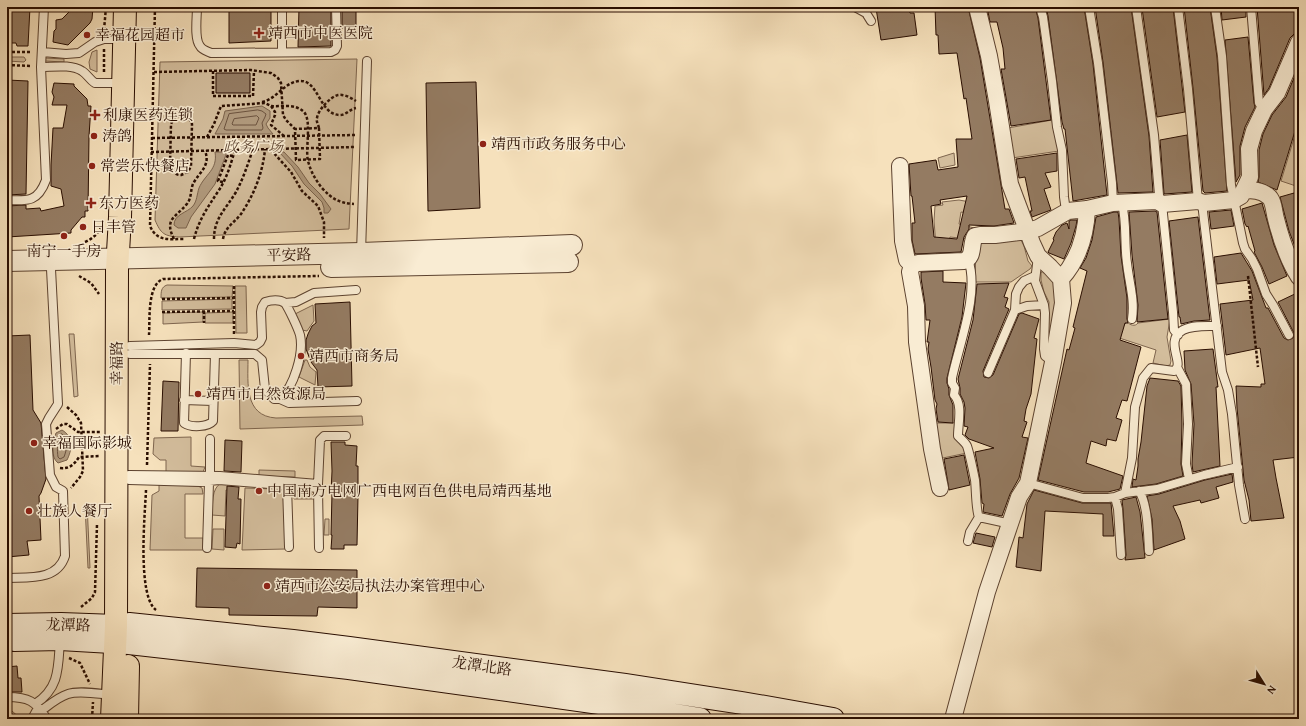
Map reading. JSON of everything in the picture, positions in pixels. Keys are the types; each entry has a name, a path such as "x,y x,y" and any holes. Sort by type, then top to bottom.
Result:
{"main road":[{"name":"幸福路","path":"112,719 112,695 122,634 138,478 140,350 124,265 114,83 114,39 124,7"},
{"name":"幸福路","path":"127,719 122,634 124,265 136,7"},
{"name":"龙潭路","path":"7,626 61,624 122,634"},
{"name":"龙潭路","path":"7,640 60,639 122,634"},
{"name":"龙潭北路","path":"122,634 356,669 621,706 700,719"},
{"name":"龙潭北路","path":"122,634 293,641 625,685 833,719"}],"street":[{"path":"953,719 988,592 1019,497 1028,483 1053,362 1063,303 1061,279 1038,256 1032,244 1010,184 989,56 977,7"},
{"path":"1239,196 1250,177 1251,141 1264,110 1277,93 1299,42"},
{"path":"900,166 903,241 908,260 912,265"},
{"path":"912,265 918,263 958,262 968,259 971,255 972,241 975,236 995,236 1028,231 1038,228 1068,211 1117,204 1200,202 1239,196 1253,190 1269,196 1272,200 1281,236 1290,260 1299,277"},
{"path":"1061,279 1067,273 1078,254 1083,241 1087,209"},
{"name":"平安路","path":"7,261 183,268 360,260 570,254"},
{"name":"平安路","path":"7,272 124,265"},
{"path":"912,265 910,272 916,306 917,342 932,449 940,488"}],"lane":[{"path":"7,200 30,200 39,193 46,180 41,67 44,7"},
{"path":"197,7 197,41 200,47 211,53 331,52 335,50 337,46 336,7"},
{"path":"282,7 282,52"},
{"path":"855,7 866,13 871,21"},
{"path":"1040,7 1043,17 1057,127 1062,150 1064,204 1068,211"},
{"path":"1088,7 1098,62 1112,183 1117,204 1126,226 1127,263 1133,299 1132,319"},
{"path":"1136,7 1154,135 1158,195 1174,330 1178,335"},
{"path":"1178,7 1200,202 1222,372 1228,390 1232,414 1245,519"},
{"path":"1215,7 1222,56 1231,185 1239,196 1245,249 1252,259 1266,294 1289,335"},
{"path":"1250,7 1259,103 1264,110"},
{"path":"42,52 66,54 79,53 95,42 114,39"},
{"path":"360,260 367,62"},
{"path":"41,67 63,66 78,68 93,82 114,83"},
{"path":"1038,256 1038,267 1035,280 1044,305 1044,349 1045,356 1053,362"},
{"path":"968,259 970,264 972,289 971,299 952,382 955,388 954,395 957,398 959,408 958,436 966,446 973,469 977,497 977,513 979,517"},
{"path":"7,578 33,577 52,573 62,564 65,556 63,491 56,486 50,475 46,424 58,404 51,269"},
{"path":"988,373 1015,310 1016,294 1019,287 1024,281 1035,276"},
{"path":"285,304 296,302 314,293 356,290"},
{"path":"140,350 234,343 256,345 262,338 262,307 265,302 282,301 285,304 300,335 300,357 288,388 280,399"},
{"path":"1015,310 1027,306 1044,305"},
{"path":"1189,479 1186,464 1188,424 1186,384 1178,369 1179,366 1174,350 1174,343 1182,330 1217,326"},
{"path":"140,350 186,353 255,354 262,360 265,389 274,398 289,403 357,401"},
{"path":"186,353 184,423 189,426 208,425 213,421 215,354"},
{"path":"1125,493 1132,458 1135,407 1143,378 1150,368 1174,371 1178,369"},
{"path":"184,400 213,401"},
{"path":"319,548 318,486 320,440 324,436 346,436"},
{"path":"207,548 210,440"},
{"path":"1028,483 1083,498 1115,497 1125,493 1157,489 1189,479 1238,468"},
{"path":"138,478 210,479 318,486"},
{"path":"210,479 287,486 318,486"},
{"path":"287,486 289,548"},
{"path":"1139,491 1142,497 1146,516 1150,551"},
{"path":"1115,497 1118,509 1121,555"},
{"path":"979,517 1011,524"},
{"path":"968,541 970,532 979,517"},
{"path":"32,719 54,683 58,663 60,639"},
{"path":"38,708 68,693 75,692 112,695"},
{"path":"7,697 25,698 38,708 48,719"}],"path":[{"path":"106,7 114,39 114,83"},
{"path":"155,7 150,226 153,232 163,239 200,239"},
{"path":"7,52 42,52"},
{"path":"7,65 41,67"},
{"path":"154,72 254,70 266,72 276,76 281,83 284,115 286,120 295,129 296,160 320,159 317,117 325,105 339,95 347,96 360,102 366,98"},
{"path":"213,71 213,96 253,96 254,70"},
{"path":"207,137 221,106 262,102 271,99 282,89 292,83 303,81 313,88 320,100 335,114 342,114 356,108 361,109 365,115"},
{"path":"262,102 271,106 297,107 304,113 307,120 307,159 316,181 332,198 341,203 362,204"},
{"path":"271,106 275,112 271,125 284,136"},
{"path":"180,116 187,117 191,121 192,137 190,168 182,175 177,174 172,170 170,165 170,137 174,118 180,116"},
{"path":"295,129 318,128"},
{"path":"152,138 364,135"},
{"path":"151,152 364,147"},
{"path":"214,239 214,229 218,218 243,179 253,149"},
{"path":"223,239 225,231 241,213 254,190 265,149"},
{"path":"270,149 287,166 302,191 315,203 322,215 324,238 331,238"},
{"path":"174,239 170,231 171,221 190,199 194,183 206,165 207,161 205,150"},
{"path":"194,239 203,213 227,174 235,150"},
{"path":"223,182 218,181 220,173 228,155 233,156"},
{"path":"225,163 231,164"},
{"path":"220,173 227,174"},
{"path":"81,243 92,238 99,232 103,224"},
{"path":"207,239 231,239"},
{"path":"1247,253 1248,287 1258,367"},
{"path":"79,276 91,282 101,298"},
{"path":"161,612 152,607 144,582 138,478 140,350 152,294 156,283 163,279 323,276"},
{"path":"234,286 234,343"},
{"path":"162,299 234,298"},
{"path":"162,312 234,310"},
{"path":"204,311 204,323"},
{"path":"64,404 81,422 83,471 69,491"},
{"path":"54,432 56,428 63,424 67,424 78,432 101,432 101,438"},
{"path":"58,467 66,468 73,465 79,457 100,456 100,450"},
{"path":"81,608 92,598 94,592 98,520"}],"green space":[{"path":"97,50 97,72 90,69 89,62 92,52"},
{"path":"7,57 24,57 26,60 24,62 7,61"},
{"path":"45,58 64,59 64,62 45,61"},
{"name":"政务广场","path":"357,59 349,229 179,237 166,235 161,231 155,220 160,62"},
{"path":"1052,120 1059,151 1012,158 1008,128"},
{"path":"1299,128 1299,192 1296,193 1296,186 1281,181 1295,135"},
{"path":"954,153 955,165 940,168 938,158"},
{"path":"959,200 970,202 968,213 961,212 959,224 978,229 969,239 950,237 947,249 941,250 940,259 937,258 934,221 935,206 943,205 942,202"},
{"path":"1022,237 1021,240 1028,261 1032,266 1030,269 1011,282 975,282 976,248 979,242"},
{"path":"1045,268 1054,279 1056,292 1052,336 1047,347 1049,302 1044,292 1041,280 1041,273"},
{"path":"167,285 233,286 232,297 161,298 162,288"},
{"path":"235,286 246,286 247,333 236,333"},
{"path":"232,299 232,309 162,310 162,301"},
{"path":"313,305 314,321 307,331 302,330 295,314"},
{"path":"203,312 203,322 163,324 163,313"},
{"path":"233,312 233,323 205,323 205,313"},
{"path":"1170,319 1167,337 1171,361 1170,365 1166,366 1153,363 1156,350 1104,333 1108,320 1125,324 1127,322 1134,325 1138,323"},
{"path":"69,334 74,334 78,396 74,397"},
{"path":"239,360 248,360 248,388 250,397 253,405 258,411 266,416 276,418 362,416 363,425 240,429"},
{"path":"305,360 307,360 310,367 316,372 315,385 299,377"},
{"path":"935,423 956,423 967,453 938,459"},
{"path":"191,437 191,466 205,467 203,472 166,473 166,460 160,460 153,454 154,438"},
{"path":"259,470 295,471 295,477 259,476"},
{"path":"221,483 231,485 234,490 226,490 225,516 212,515 214,493"},
{"path":"159,484 198,486 202,488 203,494 185,494 185,538 203,538 203,550 150,550 152,495 159,491"},
{"path":"245,488 276,489 283,492 286,549 242,550"},
{"path":"297,490 310,492 316,499 294,499 294,495"},
{"path":"87,504 90,568 88,568 85,505"},
{"path":"325,519 329,519 329,535 324,535"},
{"path":"213,529 224,529 224,550 212,549"},
{"path":"7,711 12,711 21,719 7,719"}],"water":[{"path":"262,106 270,111 270,118 266,124 273,134 215,134 223,119 225,111"},
{"path":"215,152 227,152 215,184 191,217 186,228 178,228 174,225 176,218 193,206 199,188 213,168 215,163"},
{"path":"279,152 284,152 320,194 331,209 328,213 324,213 322,202 304,184 292,166"},
{"path":"62,430 69,436 71,448 67,460 58,463 54,457 53,445 56,433"}],"building":[{"path":"16,7 30,7 28,46 17,46 16,43 7,43 7,9"},
{"path":"71,7 93,7 92,19 90,23 68,45 53,42 54,31 56,29 56,20 62,19 71,10"},
{"path":"229,7 271,7 271,41 229,43"},
{"path":"299,7 331,7 331,46 298,47"},
{"path":"342,7 356,7 356,28 342,28"},
{"path":"908,7 910,13 914,13 917,35 881,40 876,8"},
{"path":"935,7 968,7 980,58 1005,209 1009,209 1014,223 994,226 969,225 969,229 964,237 961,252 915,254 912,240 912,223 915,223 911,196 909,164 936,160 938,170 958,167 956,139 972,139 957,53 939,54 938,35 936,35","holes":["967,196 957,239 934,237 931,206 941,204 940,200"]},
{"path":"987,7 1035,7 1038,18 1051,120 1011,126 1001,69 1005,69 1003,48 997,22 990,22"},
{"path":"1046,7 1084,7 1093,64 1107,195 1073,201 1065,129 1062,122"},
{"path":"1095,7 1131,7 1149,136 1153,192 1118,193"},
{"path":"1173,7 1185,112 1157,117 1142,8"},
{"path":"1184,7 1210,7 1217,57 1227,191 1205,193 1203,191"},
{"path":"1221,7 1246,7 1246,17 1222,20"},
{"path":"1257,7 1299,7 1299,33 1294,34 1290,38 1269,88 1264,95"},
{"path":"1248,37 1255,107 1245,127 1240,146 1240,175 1236,182 1225,40"},
{"path":"1299,66 1299,118 1277,190 1258,182 1259,150 1263,134 1272,115 1286,97"},
{"path":"216,73 250,73 250,93 216,93"},
{"path":"7,80 28,81 26,194 7,195"},
{"path":"476,82 480,208 428,211 426,83"},
{"path":"54,83 74,84 74,86 87,99 88,106 91,106 88,211 85,211 85,217 82,217 71,230 71,233 7,237 7,206 26,205 26,209 40,208 41,211 64,206 61,189 51,186 53,128 63,128 67,105 52,105 54,97 52,92"},
{"path":"1187,135 1192,192 1164,194 1160,140"},
{"path":"1057,153 1057,171 1045,173 1051,187 1044,189 1051,210 1032,217 1025,177 1019,178 1016,159"},
{"path":"1299,193 1299,257 1289,231 1280,197"},
{"path":"1262,203 1274,245 1287,276 1269,284 1254,252 1255,251 1248,226 1247,227 1245,224 1242,209"},
{"path":"1231,210 1234,226 1211,229 1209,212"},
{"path":"1118,212 1121,256 1127,298 1128,323 1125,323 1120,340 1141,347 1127,401 1122,400 1116,418 1122,420 1116,441 1107,439 1106,446 1091,441 1086,463 1123,476 1120,489 1108,492 1084,492 1038,480 1067,349 1069,350 1075,328 1073,327 1087,271 1080,268 1086,258 1092,240 1096,217"},
{"path":"1129,212 1157,212 1168,319 1137,322 1138,305"},
{"path":"1198,217 1210,320 1181,324 1169,221"},
{"path":"1077,220 1071,243 1064,259 1049,253 1048,252 1056,232 1062,225 1067,223 1069,229 1069,221"},
{"path":"1241,253 1252,271 1266,308 1268,308 1284,338 1288,340 1293,338 1294,333 1278,302 1299,292 1299,457 1273,460 1284,518 1251,521 1249,500 1244,480 1236,386 1261,387 1261,384 1265,384 1260,348 1226,355 1220,304 1253,300 1249,280 1217,284 1214,257"},
{"path":"943,271 943,282 966,283 962,317 947,378 949,395 953,405 953,423 938,422 936,409 937,404 935,400 928,349 929,342 927,342 930,320 926,320 921,278 921,272"},
{"path":"1009,283 1004,297 1008,298 1005,307 1009,309 983,371 984,377 989,378 993,375 1019,314 1022,313 1039,319 1034,338 1037,339 1031,394 1024,421 1027,422 1022,437 1028,438 1019,478 1010,494 1002,516 983,512 984,504 982,503 980,479 975,452 994,448 969,439 965,435 968,427 964,426 965,408 960,394 958,379 973,320 977,284"},
{"path":"350,302 352,386 318,387 317,370 311,362 306,349 308,334 312,326 316,323 315,304"},
{"path":"30,335 33,410 41,423 46,479 39,496 41,540 27,541 29,555 7,557 7,336"},
{"path":"1213,349 1218,387 1216,387 1220,466 1193,472 1194,424 1191,384 1185,370 1184,351"},
{"path":"1150,378 1178,381 1181,386 1181,464 1183,476 1156,484 1132,487 1133,479 1136,480 1147,386"},
{"path":"163,381 179,382 178,431 161,431"},
{"path":"225,440 242,441 241,472 224,471"},
{"path":"331,442 345,442 345,445 357,446 357,545 344,545 344,549 331,549"},
{"path":"964,455 970,485 949,490 944,459"},
{"path":"1232,474 1233,482 1216,487 1219,498 1201,503 1200,500 1173,506 1180,521 1185,539 1154,550 1152,519 1147,496"},
{"path":"227,486 239,487 238,499 241,499 240,544 237,543 236,548 225,547"},
{"path":"1034,490 1082,503 1111,503 1114,536 1103,536 1103,514 1045,511 1041,571 1016,567 1019,537 1023,538 1027,504"},
{"path":"1136,497 1140,512 1145,558 1125,560 1126,555 1122,500"},
{"path":"976,533 995,537 992,547 973,543"},
{"path":"197,568 357,570 357,608 318,607 317,616 229,615 229,608 196,607"},
{"path":"17,666 18,678 21,678 22,692 7,692 7,667"}],"place":[{"name":"靖西市中医医院","path":"259,33"},
{"name":"幸福花园超市","path":"87,35"},
{"name":"利康医药连锁","path":"95,115"},
{"name":"涛鸽","path":"94,136"},
{"name":"靖西市政务服务中心","path":"483,144"},
{"name":"常尝乐快餐店","path":"92,166"},
{"name":"东方医药","path":"91,203"},
{"name":"日丰管","path":"83,227"},
{"name":"南宁一手房","path":"64,236"},
{"name":"靖西市商务局","path":"301,356"},
{"name":"靖西市自然资源局","path":"198,394"},
{"name":"幸福国际影城","path":"34,443"},
{"name":"中国南方电网广西电网百色供电局靖西基地","path":"259,491"},
{"name":"壮族人餐厅","path":"29,511"},
{"name":"靖西市公安局执法办案管理中心","path":"267,586"}]}
